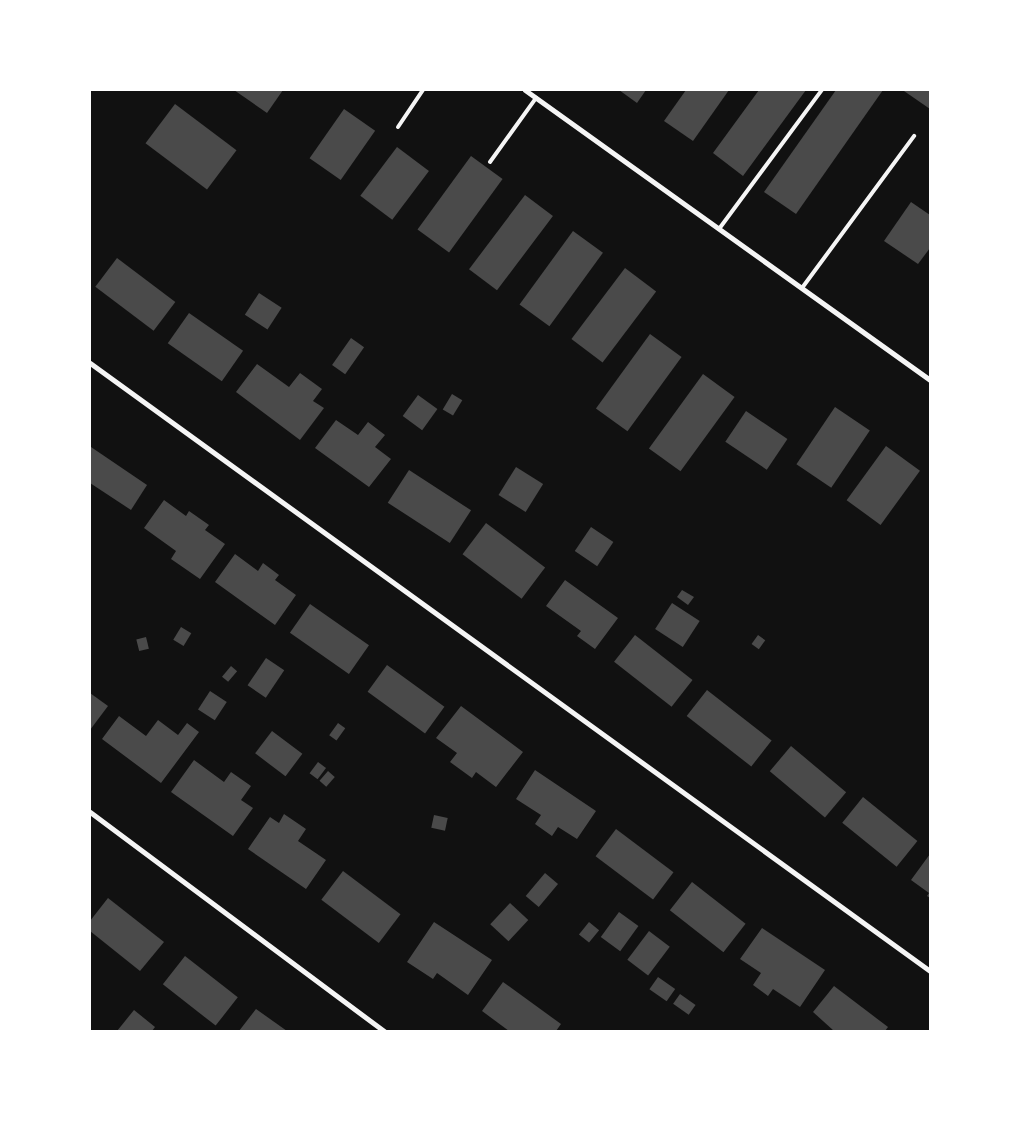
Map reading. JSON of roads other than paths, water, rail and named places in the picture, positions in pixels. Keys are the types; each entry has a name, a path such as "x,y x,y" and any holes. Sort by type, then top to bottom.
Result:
{"street":[{"path":"525,90 930,380"},
{"path":"90,363 930,970"},
{"path":"90,812 384,1031"}],"lane":[{"path":"398,127 423,90"},
{"path":"719,229 822,90"},
{"path":"490,162 536,98"},
{"path":"802,288 914,136"}]}
